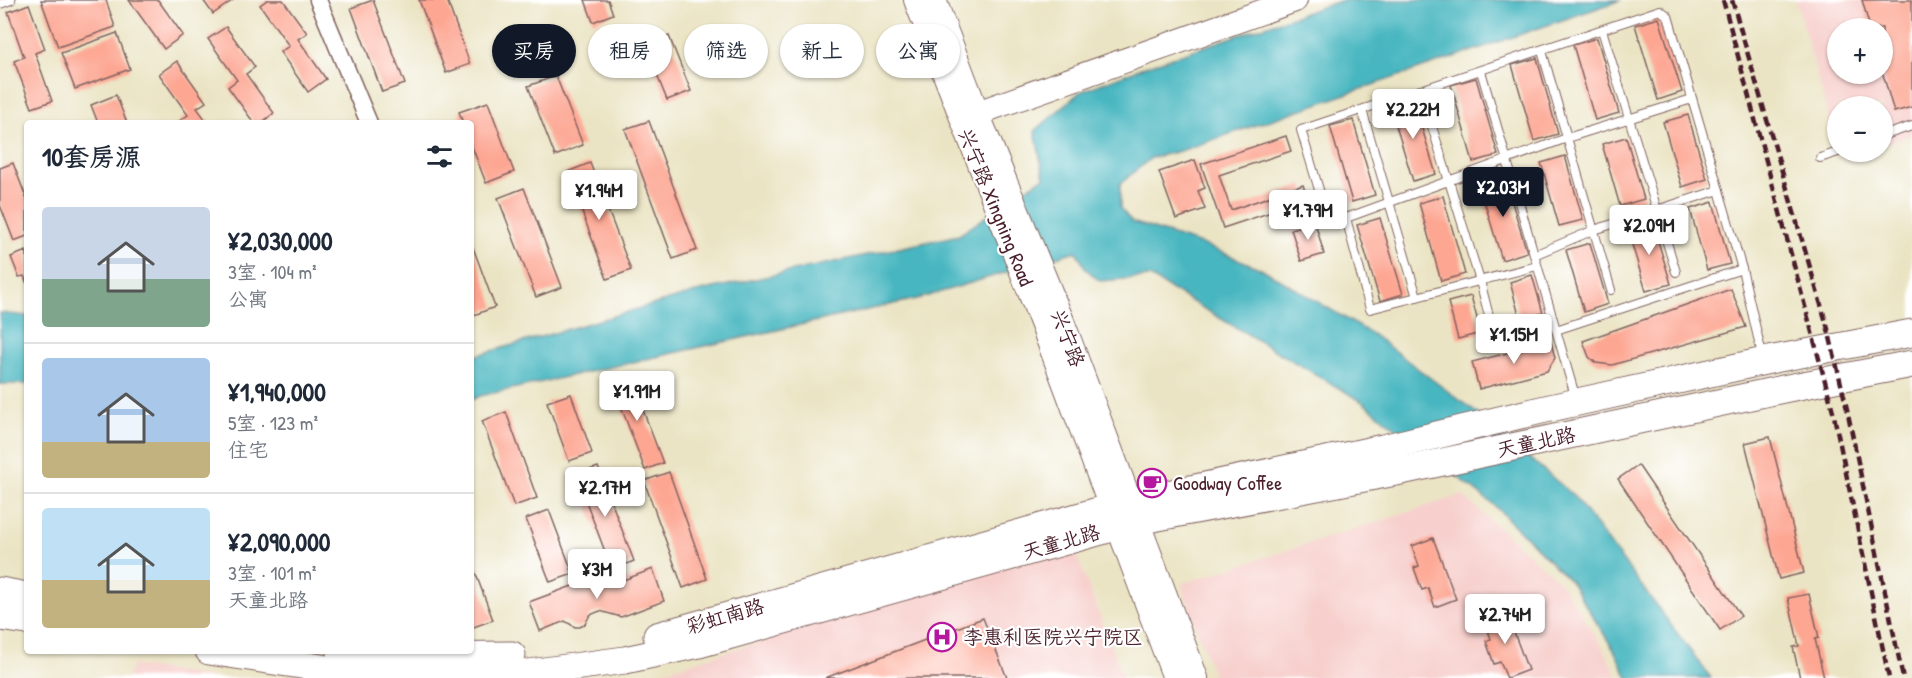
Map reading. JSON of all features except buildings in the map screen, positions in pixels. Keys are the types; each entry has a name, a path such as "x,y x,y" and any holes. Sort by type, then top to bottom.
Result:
{"main road":[{"path":"916,0 969,116"},
{"path":"934,0 969,116"},
{"path":"969,116 1295,0"},
{"name":"兴宁路 Xingning Road","path":"969,116 1053,325"},
{"name":"兴宁路","path":"1053,325 1124,514 1196,678"},
{"name":"天童北路","path":"229,654 341,671 384,675 522,674 625,660 699,644 1124,514 1383,448 1541,410 1764,361 1912,333"},
{"name":"天童北路","path":"1124,514 1420,467 1788,388 1912,364"},
{"name":"兴宁路","path":"1124,514 1175,678"},
{"name":"彩虹南路","path":"348,654 523,655 619,645 1124,514"},
{"path":"0,591 24,595"},
{"path":"0,617 24,621"}],"street":[{"path":"318,0 368,120"}],"lane":[{"path":"0,4 11,0"},
{"path":"1538,266 1370,309 1346,218 1323,203 1301,130 1660,10 1665,12 1742,268 1764,361"},
{"path":"1602,30 1676,272"},
{"path":"1542,51 1611,290"},
{"path":"1481,71 1577,402"},
{"path":"1421,91 1489,316"},
{"path":"1346,218 1567,138 1692,99"},
{"path":"1362,110 1417,297"},
{"path":"1893,132 1912,126"},
{"path":"1820,158 1827,156"},
{"path":"1534,255 1594,230 1719,190"},
{"path":"1556,330 1742,268"}],"shaded area":[{"path":"1796,0 1912,0 1912,135 1893,141 1893,96 1827,96 1827,111"},
{"path":"1462,495 1559,581 1604,649 1618,678 1214,678 1181,584"},
{"name":"李惠利医院兴宁院区","path":"1074,548 1123,678 642,678 910,595"},
{"path":"133,665 215,678 127,678"}],"water":[{"path":"1343,0 1621,0 1180,151 1151,158 1120,184 1120,208 1132,222 1204,245 1264,270 1372,334 1478,414 1573,495 1711,678 1628,678 1614,650 1571,582 1495,506 1361,401 1150,277 1100,281 1086,269 1076,251 921,298 474,399 474,356 700,291 959,235 1044,177 1035,131 1080,92 1146,66"},
{"path":"0,313 24,316 24,384 0,384"}],"railway":[{"path":"1723,0 1833,411 1889,678"},
{"path":"1732,0 1828,329 1903,678"}],"place":[{"name":"Goodway Coffee","path":"1152,483"},
{"name":"李惠利医院兴宁院区","path":"942,637"}]}
